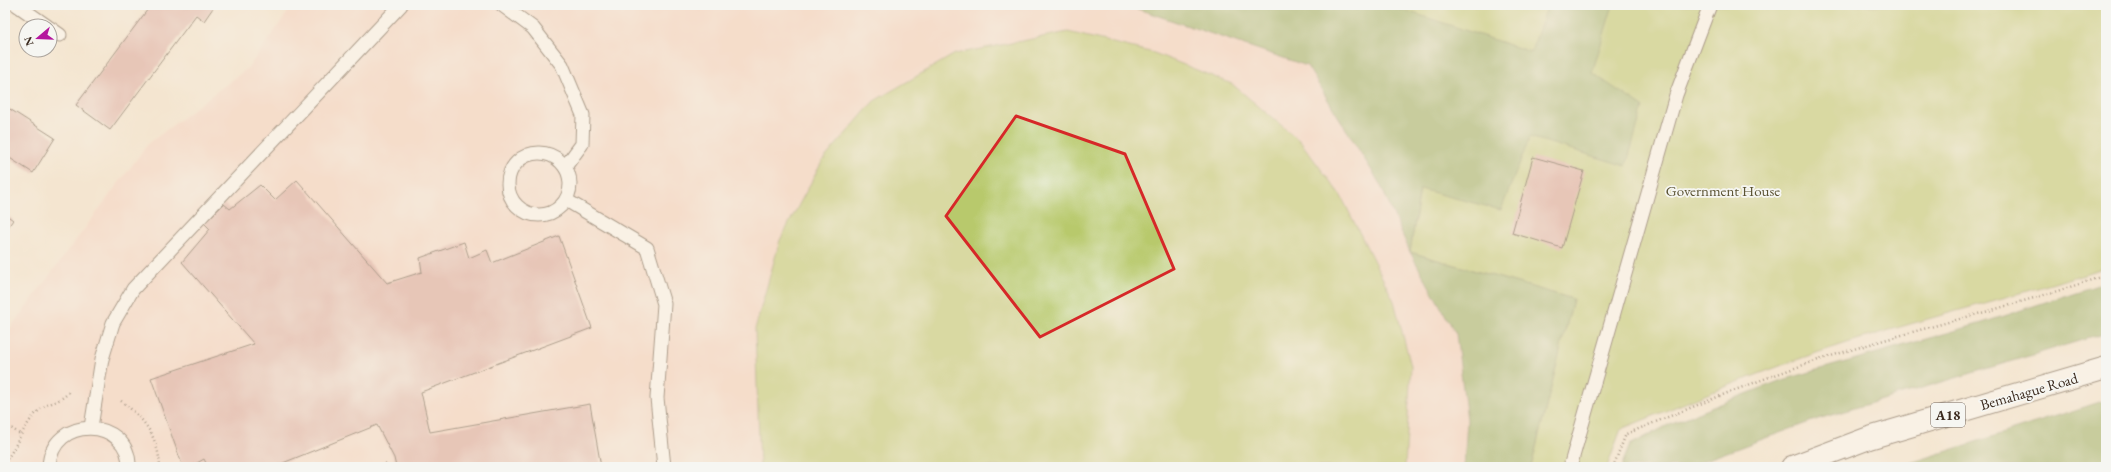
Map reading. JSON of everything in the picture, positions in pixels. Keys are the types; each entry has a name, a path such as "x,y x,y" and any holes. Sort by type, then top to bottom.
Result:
{"highway":[{"name":"Bemahague Road","path":"1792,467 1869,438 2106,368"}],"lane":[{"path":"17,5 36,18"},
{"path":"91,427 102,360 113,322 133,289 401,5"},
{"path":"502,5 533,28 562,64 583,116 582,144 565,167"},
{"path":"1570,467 1676,95 1710,5"},
{"path":"529,154 548,154 558,159 565,167 570,176 570,187 566,200 552,213 541,215 530,214 520,209 509,194 508,184 513,166 520,158 529,154"},
{"path":"566,200 647,248 664,304 657,398 664,467"},
{"path":"49,467 54,448 63,436 76,429 91,427 105,430 116,438 124,448 129,461 129,467"}],"path":[{"path":"1614,467 1626,434 1752,383 1844,352 2051,294 2106,276"},
{"path":"5,462 13,452 20,434 42,408 68,394 70,390"},
{"path":"121,401 150,429 156,441 160,467"},
{"path":"5,424 20,434"},
{"path":"382,467 386,464"}],"highlighted area":[{"path":"1016,116 1125,154 1174,269 1040,337 946,216"}],"shaded area":[{"path":"293,5 1126,5 1433,107 1531,467 5,467 5,335 148,144 248,68"}],"green space":[{"name":"Government House","path":"1126,5 2106,5 2106,267 1818,352 1705,395 1621,429 1607,467 1531,467 1573,299 1410,252 1433,107"},
{"path":"1126,5 1389,5 1531,52 1548,5 1613,5 1592,73 1643,107 1626,166 1530,137 1501,210 1420,189 1410,252 1380,184 1307,66"},
{"path":"1068,32 1154,53 1232,84 1300,141 1341,196 1394,301 1411,366 1405,467 760,467 755,329 780,240 823,160 874,101 955,54"},
{"path":"1410,252 1573,299 1531,467 1464,467 1467,420 1456,334"},
{"path":"2106,282 2106,333 1818,419 1686,467 1621,467 1630,445 1672,423 1779,381 1982,323"},
{"path":"2106,400 2106,467 1897,467 1904,465"}],"building":[{"path":"151,5 215,5 204,21 196,15 110,130 76,105"},
{"path":"5,106 55,138 33,173 5,155"},
{"path":"1533,157 1584,171 1562,248 1512,233"},
{"path":"297,180 387,283 422,272 420,258 464,242 469,258 487,250 492,263 559,236 592,328 421,392 430,432 590,404 601,467 396,467 394,458 377,425 273,467 208,467 204,459 190,467 183,467 151,378 254,344 182,262 210,229 204,223 224,204 230,209 260,185 275,200"},
{"path":"5,214 13,220 5,231"}]}
